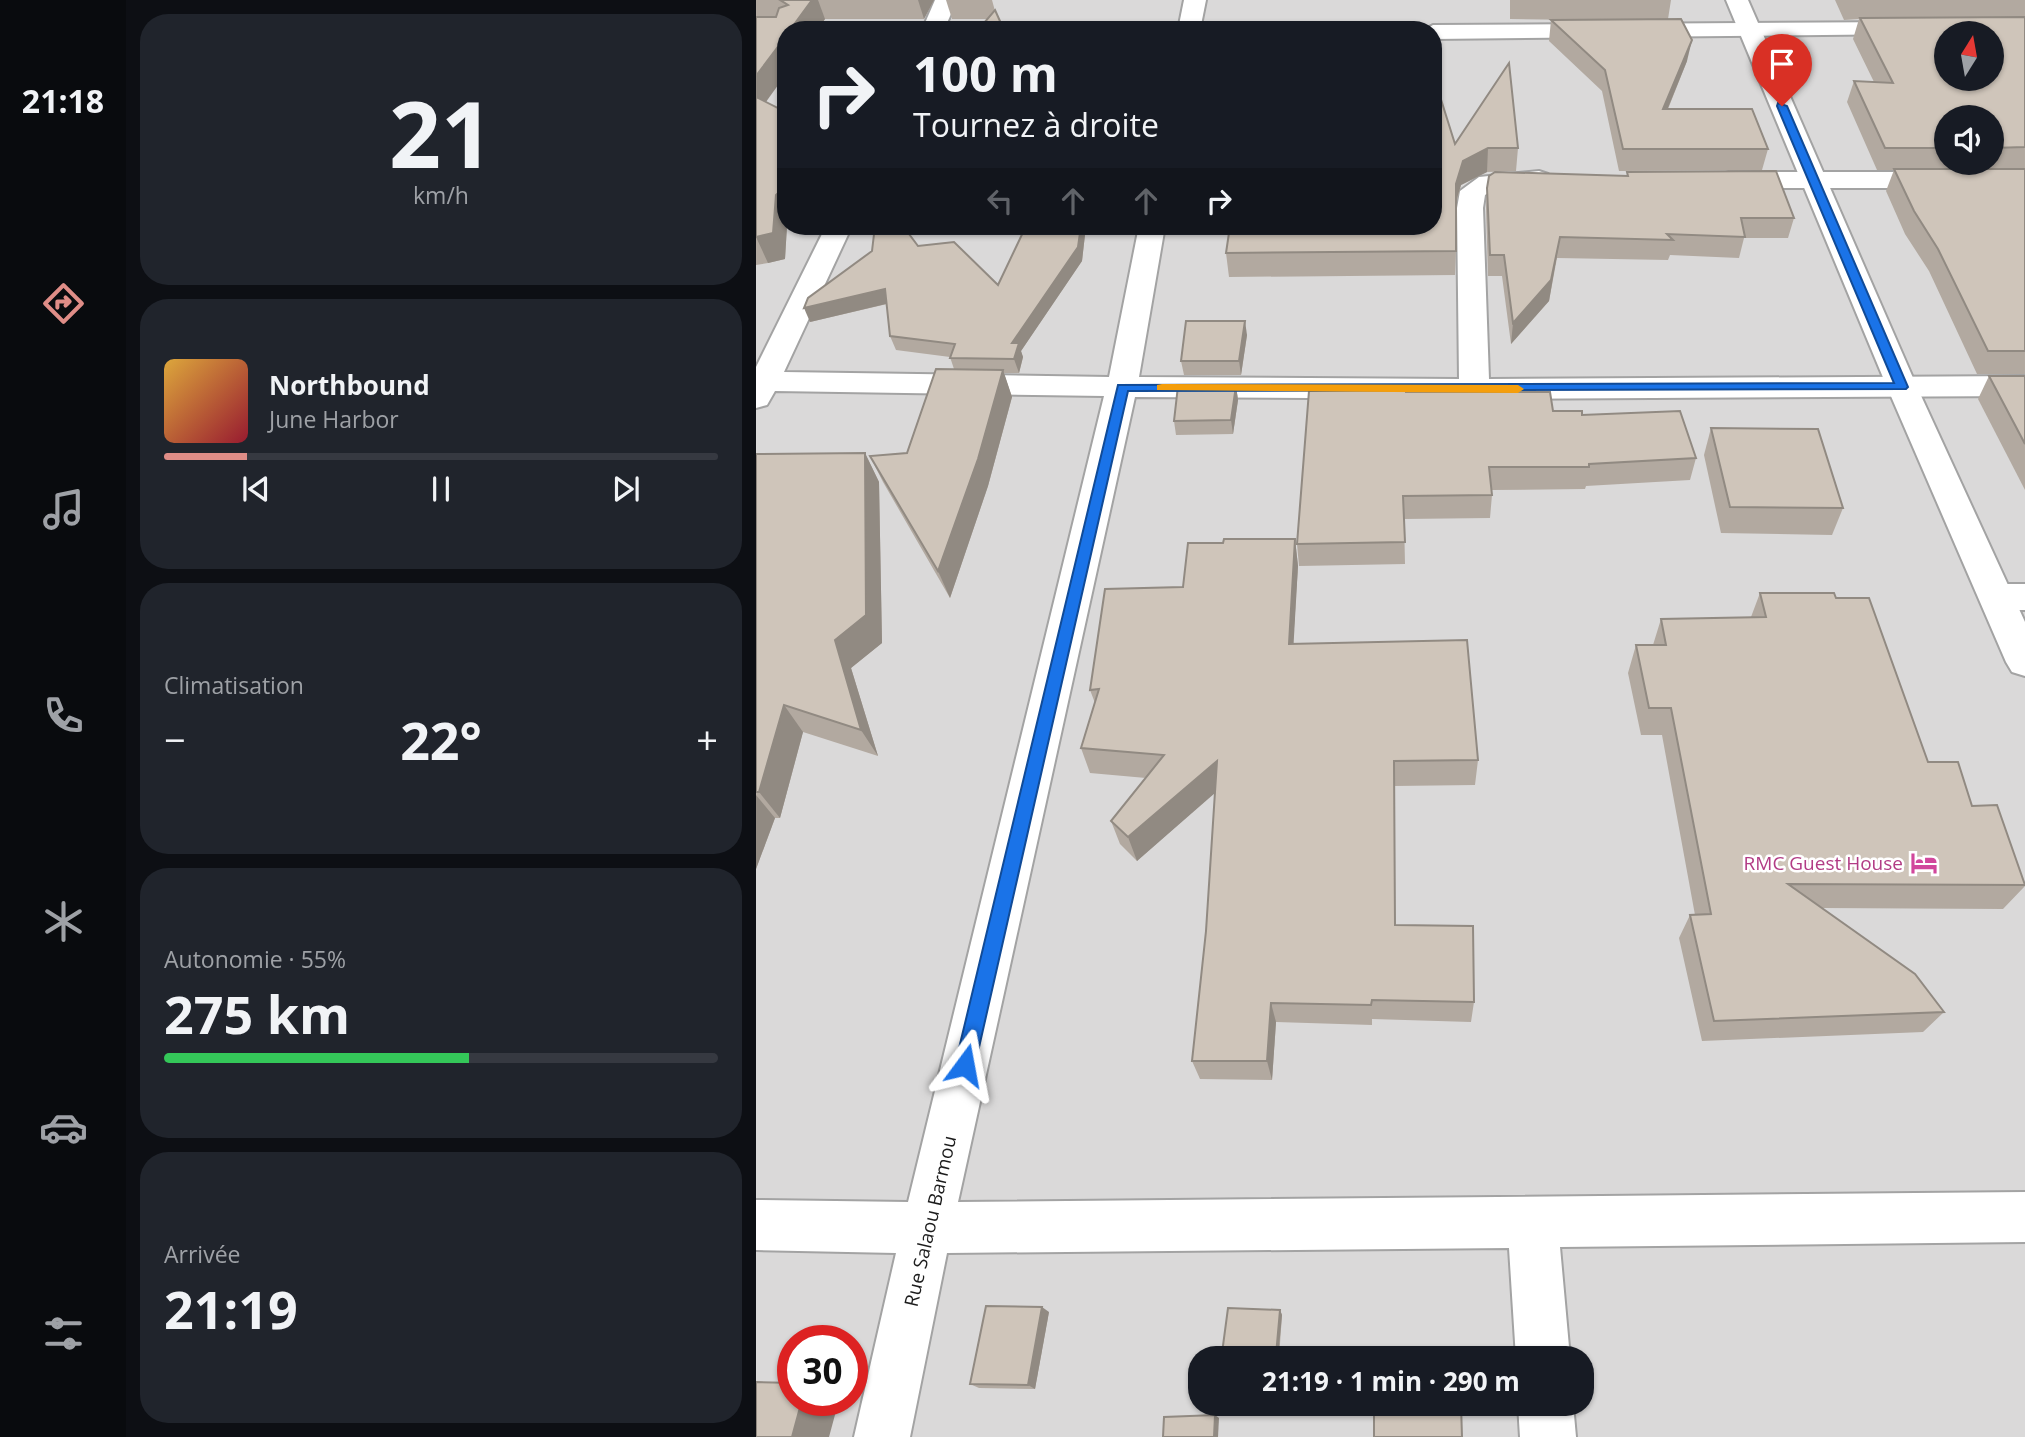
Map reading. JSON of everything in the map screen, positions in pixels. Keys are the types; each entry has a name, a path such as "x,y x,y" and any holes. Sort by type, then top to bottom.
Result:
{"street":[{"path":"937,21 946,0"},
{"path":"1191,21 1195,0"},
{"path":"1737,0 1902,387 2011,597 2025,662"},
{"path":"1445,25 1748,31 1928,29"},
{"path":"1474,389 1470,208 1473,191 1489,181 1558,180"},
{"path":"1707,180 2025,180"},
{"path":"835,235 759,387 1474,389 2025,386"},
{"name":"Rue Salaou Barmou","path":"882,1437 927,1228 1122,387 1150,235"},
{"path":"756,1225 927,1228 2025,1217"},
{"path":"1533,1223 1542,1346"},
{"path":"1547,1416 1548,1437"}],"shaded area":[{"path":"756,0 2025,0 2025,1437 756,1437"}],"building":[{"path":"780,0 812,0 797,21 777,21 777,48 756,76 756,17 776,17 779,8 788,5"},
{"path":"995,10 1000,21 986,21"},
{"path":"2025,17 2025,147 2004,148 2004,105 1934,105 1934,148 1885,148 1854,81 1893,83 1860,18"},
{"path":"1681,19 1692,40 1663,109 1752,109 1768,149 1623,149 1605,70 1551,20"},
{"path":"1509,63 1518,148 1488,148 1463,161 1456,184 1456,251 1226,253 1229,235 1442,235 1442,103 1455,144"},
{"path":"756,97 777,108 777,194 773,233 756,237"},
{"path":"1894,169 1934,169 1934,175 2004,175 2004,169 2025,169 2025,351 1988,351 1938,249 1914,211"},
{"path":"1776,171 1794,218 1741,218 1745,237 1667,234 1673,240 1560,237 1551,280 1513,323 1504,255 1490,255 1487,188 1489,176 1495,172 1628,176 1627,172"},
{"path":"874,235 910,235 918,246 954,242 998,285 1022,235 1080,235 1078,247 1012,343 1019,343 1014,359 950,358 955,344 890,336 885,289 804,308 808,298 872,251"},
{"path":"1186,321 1245,321 1239,361 1181,361"},
{"path":"936,369 1003,370 978,459 938,571 870,456 907,453"},
{"path":"1989,376 2025,376 2025,444"},
{"path":"1178,386 1236,386 1231,420 1174,421"},
{"path":"1406,389 1406,392 1550,392 1553,411 1582,411 1582,415 1680,411 1696,458 1589,464 1589,467 1489,467 1492,495 1403,496 1405,542 1297,544 1309,391"},
{"path":"1711,428 1818,429 1843,508 1730,507"},
{"path":"865,453 866,615 835,640 861,730 784,705 759,792 756,792 756,454"},
{"path":"1224,539 1295,539 1289,644 1467,640 1478,760 1394,761 1395,925 1473,926 1474,1002 1372,1000 1371,1005 1271,1003 1267,1061 1192,1061 1206,931 1217,761 1128,837 1111,821 1164,755 1081,748 1099,689 1090,690 1105,589 1183,587 1188,543 1223,543"},
{"path":"1760,593 1834,593 1836,598 1869,598 1928,762 1958,762 1972,806 1997,805 2025,885 1788,884 1915,974 1944,1012 1714,1021 1690,915 1711,914 1671,708 1649,708 1636,645 1666,645 1661,619 1766,617"},
{"path":"986,1306 1042,1307 1028,1385 970,1384"},
{"path":"1228,1308 1280,1310 1277,1346 1223,1346"},
{"path":"756,1382 777,1383 777,1416 798,1416 792,1437 756,1437"},
{"path":"1215,1416 1214,1437 1163,1437 1164,1417"},
{"path":"1374,1416 1461,1416 1462,1437 1374,1437"}],"slow traffic":[{"path":"1162,388 1518,389"}],"place":[{"name":"RMC Guest House","path":"1924,863"}],"route":[{"path":"965,1065 1122,387 1902,387 1782,106"}]}
